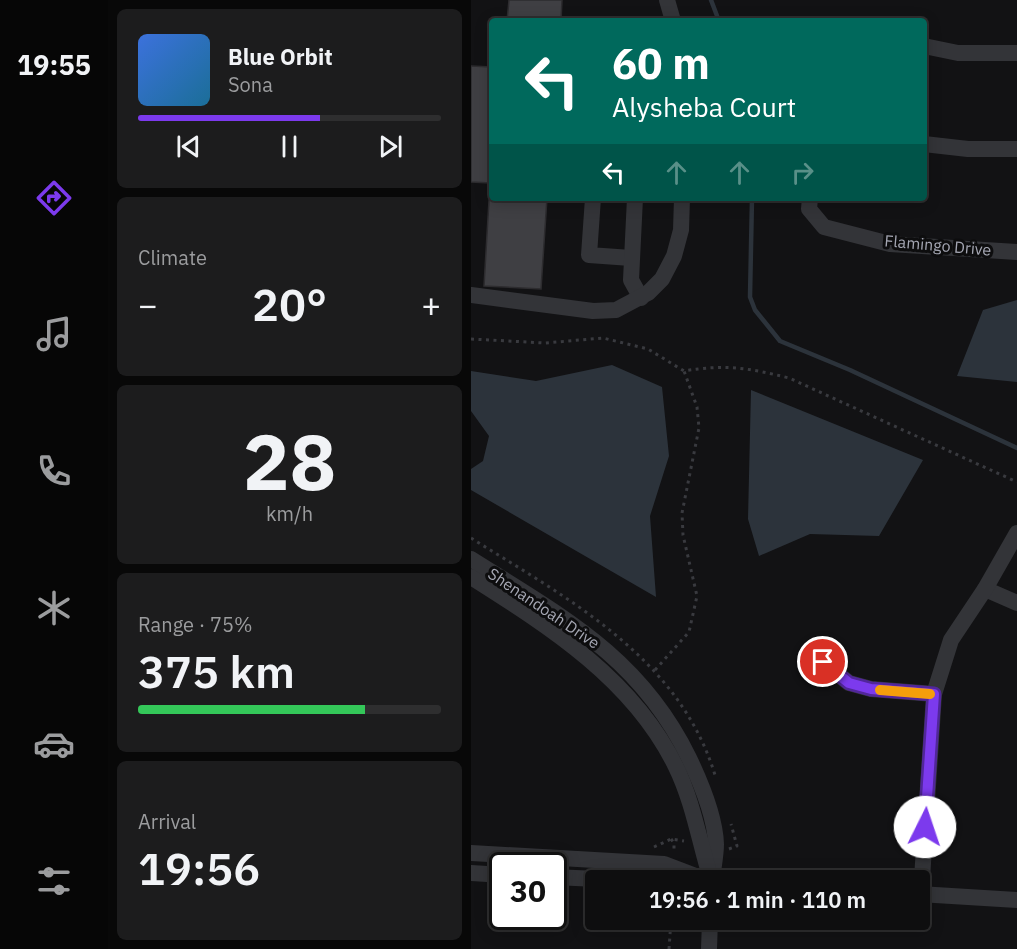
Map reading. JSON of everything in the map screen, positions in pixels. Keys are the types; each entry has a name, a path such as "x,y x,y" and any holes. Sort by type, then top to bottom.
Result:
{"street":[{"path":"667,0 672,18"},
{"path":"927,47 958,53 1017,53"},
{"path":"927,144 968,149 1017,149"},
{"path":"593,201 589,255 631,258"},
{"path":"635,201 631,280 641,297"},
{"path":"471,295 593,311 616,309 641,297 662,279 674,256 681,230 682,201"},
{"name":"Flamingo Drive","path":"810,201 809,209 824,227 890,244 1017,252"},
{"path":"922,870 934,694 951,640 985,589 1017,533"},
{"name":"Shenandoah Drive","path":"471,559 579,628 624,664 653,696 676,731 696,772 708,808 711,870"},
{"name":"Shenandoah Drive","path":"471,577 571,644 611,678 635,705 676,766 708,845"},
{"path":"985,589 1017,603"},
{"path":"823,662 849,683 871,689 934,694"},
{"path":"471,852 664,864 680,870"},
{"path":"471,873 489,874"},
{"path":"567,878 585,878"},
{"path":"930,895 1017,900"},
{"path":"709,949 710,930"}],"path":[{"path":"471,339 545,343 603,338 648,349 684,371 697,407 699,428 682,513 683,536 697,596 689,632 655,670"},
{"path":"684,371 715,366 751,369 789,378 1017,482"},
{"path":"471,538 596,617 655,670 691,722 716,778"},
{"path":"648,847 657,847 671,839 732,850 737,846 730,824"},
{"path":"669,949 670,930"}],"shaded area":[{"path":"1017,300 1017,382 957,376 983,310"},
{"path":"612,365 662,387 669,456 650,516 656,597 471,490 471,469 483,461 489,436 471,411 471,371 536,381"},
{"path":"751,390 923,460 879,536 810,534 759,556 748,519"}],"building":[{"path":"509,0 562,0 561,18 507,18"},
{"path":"471,66 489,67 489,183 471,182"},
{"path":"489,200 547,201 541,289 484,286"}],"waterway":[{"path":"711,0 718,18"},
{"path":"752,201 750,297 755,310 780,341 850,370 1017,448"}],"slow traffic":[{"path":"880,690 930,694"}],"route":[{"path":"823,662 849,683 871,689 934,694 925,827"}]}
